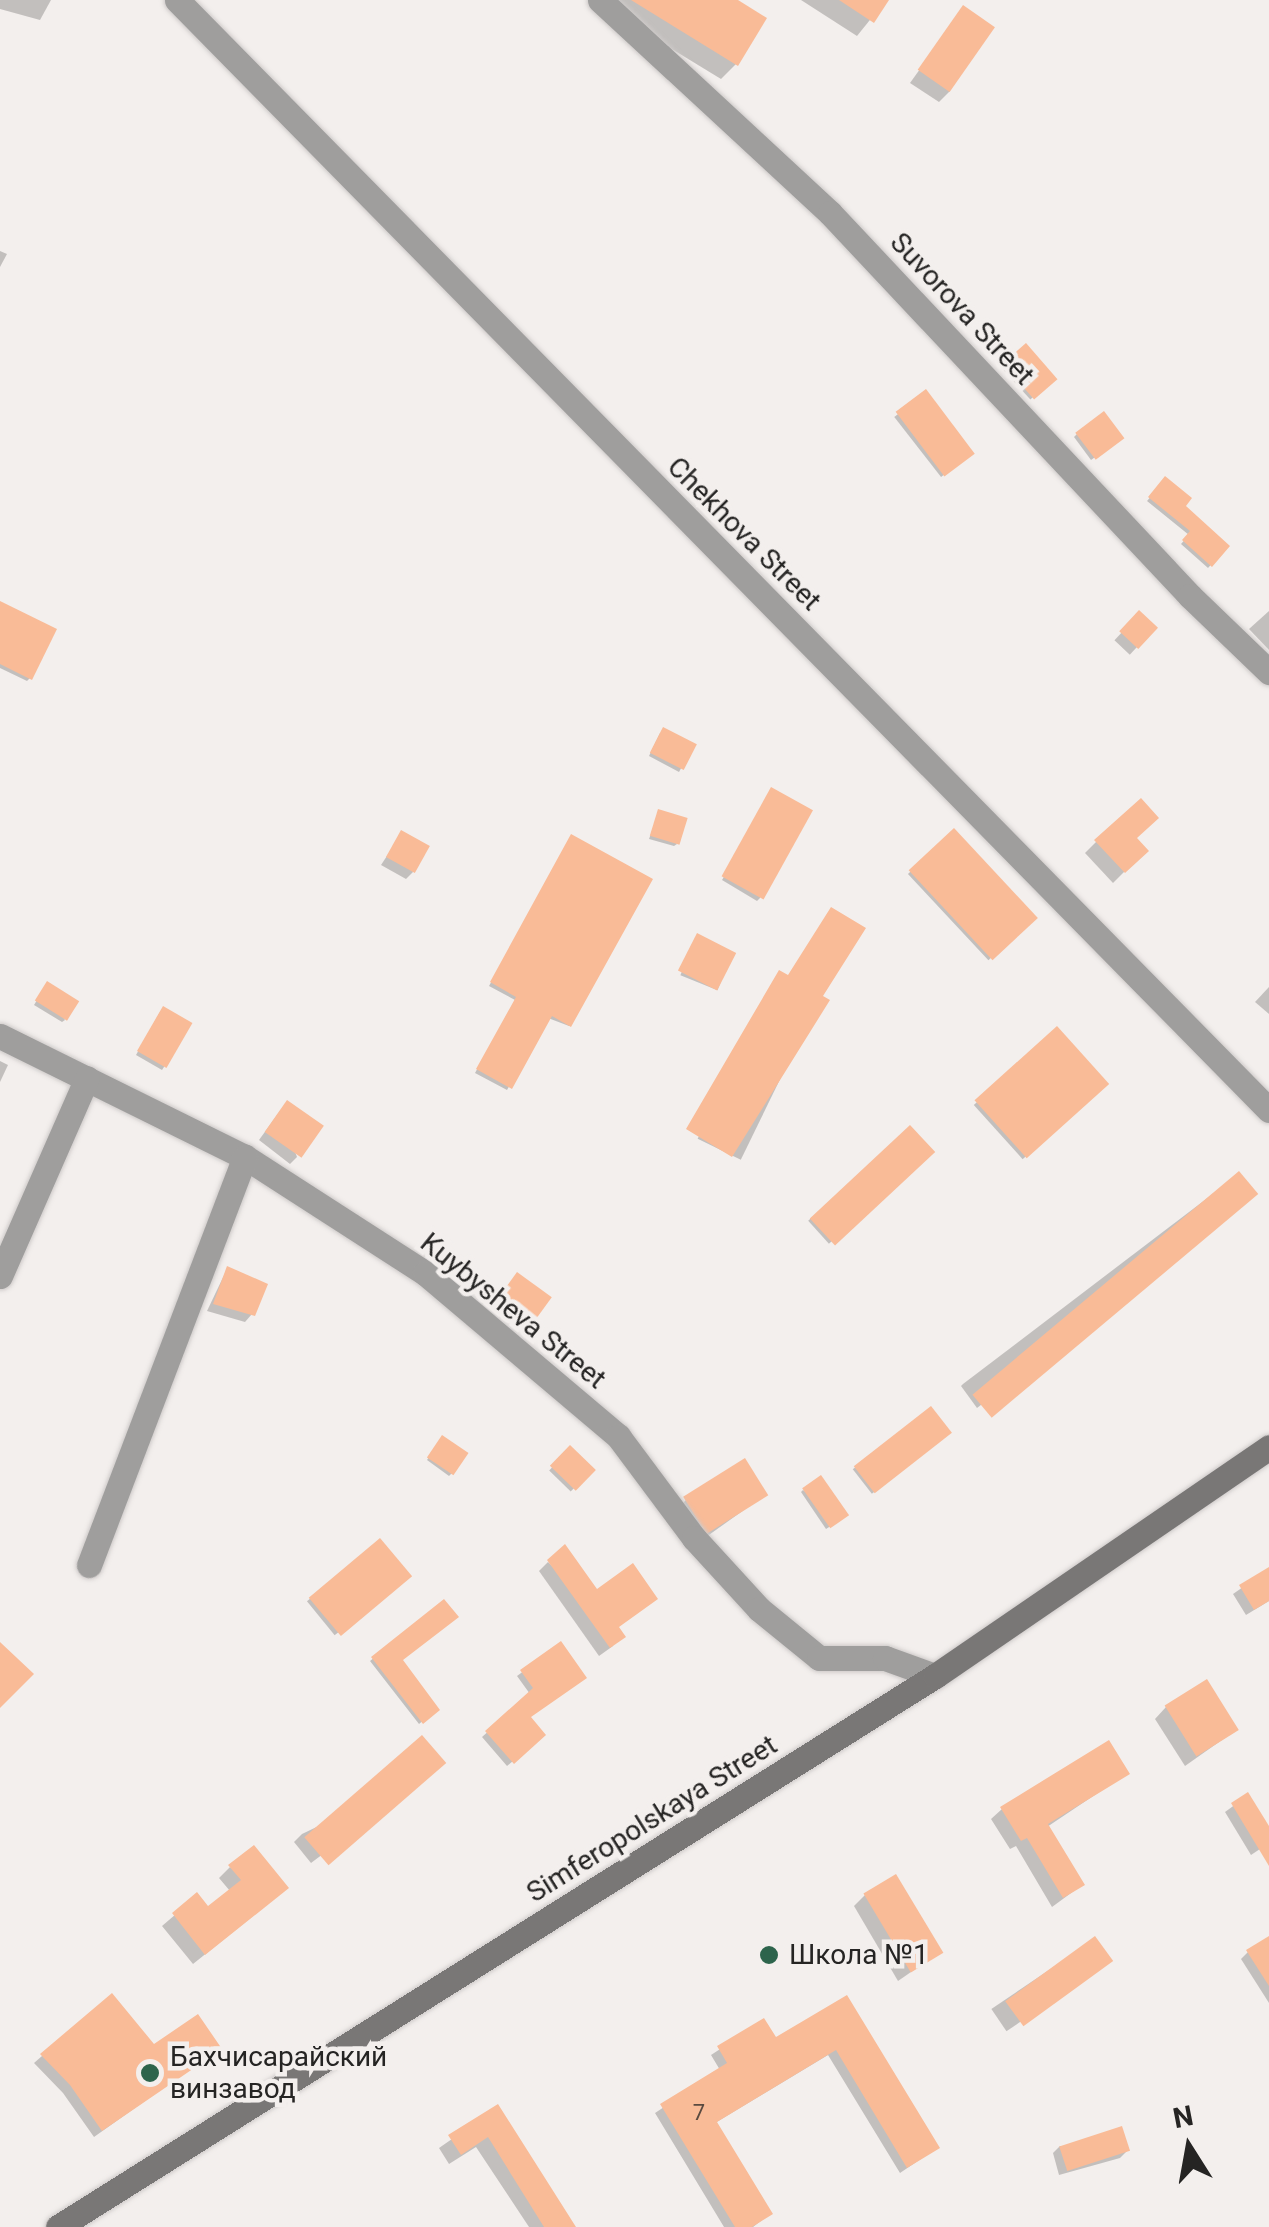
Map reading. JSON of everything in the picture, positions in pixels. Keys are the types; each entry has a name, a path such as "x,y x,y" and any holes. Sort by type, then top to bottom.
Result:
{"main road":[{"name":"Simferopolskaya Street","path":"58,2227 935,1676 1269,1447"}],"street":[{"name":"Chekhova Street","path":"177,0 1269,1110"},
{"name":"Suvorova Street","path":"600,0 830,213 1190,596 1269,672"},
{"name":"Kuybysheva Street","path":"0,1036 245,1156 424,1273 618,1436 694,1538 759,1610 819,1658 885,1658 935,1676"},
{"path":"0,1276 87,1078"},
{"path":"88,1565 245,1156"}],"building":[{"path":"631,0 738,0 767,18 738,66"},
{"path":"839,0 889,0 874,23"},
{"path":"963,5 995,27 950,92 918,70"},
{"path":"1026,343 1057,379 1034,400 1003,363"},
{"path":"926,389 975,454 944,477 896,412"},
{"path":"1104,411 1124,438 1096,460 1075,433"},
{"path":"1165,476 1192,498 1186,506 1230,546 1212,567 1182,540 1190,531 1148,497"},
{"path":"0,601 57,629 32,680 0,664"},
{"path":"1139,610 1158,628 1138,649 1119,631"},
{"path":"663,727 697,744 684,770 650,753"},
{"path":"771,787 813,810 764,899 722,876"},
{"path":"1141,798 1159,818 1137,838 1149,851 1125,873 1094,840"},
{"path":"658,809 688,818 679,845 650,836"},
{"path":"954,828 1038,918 993,960 909,870"},
{"path":"401,830 430,846 415,873 386,857"},
{"path":"571,834 653,879 571,1027 552,1016 512,1089 476,1069 516,997 490,982"},
{"path":"831,907 866,928 823,996 830,1000 732,1157 686,1129 779,970 788,975"},
{"path":"697,933 736,953 717,990 678,970"},
{"path":"47,981 79,1001 67,1021 35,1001"},
{"path":"163,1006 192,1023 166,1068 137,1051"},
{"path":"1057,1026 1109,1084 1027,1158 975,1100"},
{"path":"287,1100 324,1126 301,1158 265,1132"},
{"path":"910,1125 935,1152 835,1245 810,1218"},
{"path":"1239,1171 1258,1194 992,1418 972,1395"},
{"path":"227,1266 268,1284 255,1316 213,1304"},
{"path":"517,1272 552,1297 532,1325 497,1300"},
{"path":"931,1406 952,1433 875,1493 854,1466"},
{"path":"442,1435 469,1453 453,1475 427,1457"},
{"path":"570,1445 596,1470 576,1491 550,1466"},
{"path":"745,1458 768,1495 706,1534 683,1497"},
{"path":"821,1475 849,1515 830,1528 802,1488"},
{"path":"380,1538 412,1576 341,1636 309,1598"},
{"path":"565,1544 597,1589 633,1563 658,1599 619,1627 626,1637 610,1648 547,1560"},
{"path":"1269,1567 1269,1601 1254,1610 1239,1585"},
{"path":"444,1599 459,1617 403,1660 440,1710 423,1724 371,1657"},
{"path":"561,1641 587,1678 531,1717 546,1735 514,1764 485,1731 533,1688 520,1670"},
{"path":"0,1642 34,1674 0,1708"},
{"path":"1207,1679 1239,1730 1196,1756 1165,1705"},
{"path":"422,1735 446,1763 329,1865 304,1837"},
{"path":"1109,1740 1130,1774 1048,1824 1085,1885 1063,1898 1027,1838 1021,1841 1000,1807"},
{"path":"1248,1792 1269,1826 1269,1866 1231,1803"},
{"path":"254,1845 289,1888 205,1955 172,1913 197,1892 208,1906 241,1880 228,1865"},
{"path":"896,1874 943,1953 911,1972 863,1894"},
{"path":"1095,1936 1113,1961 1023,2026 1005,2001"},
{"path":"1269,1936 1269,1986 1246,1950"},
{"path":"112,1993 154,2044 198,2014 222,2049 102,2131 70,2085 40,2054"},
{"path":"847,1995 940,2148 907,2168 836,2050 717,2122 773,2214 752,2227 735,2227 660,2104 727,2063 717,2046 764,2018 776,2037"},
{"path":"498,2104 576,2227 544,2227 488,2137 461,2155 448,2135"},
{"path":"1122,2126 1130,2151 1067,2171 1059,2146"}],"place":[{"name":"Школа №1","path":"769,1955"},
{"name":"Бахчисарайский винзавод","path":"150,2073"}]}
